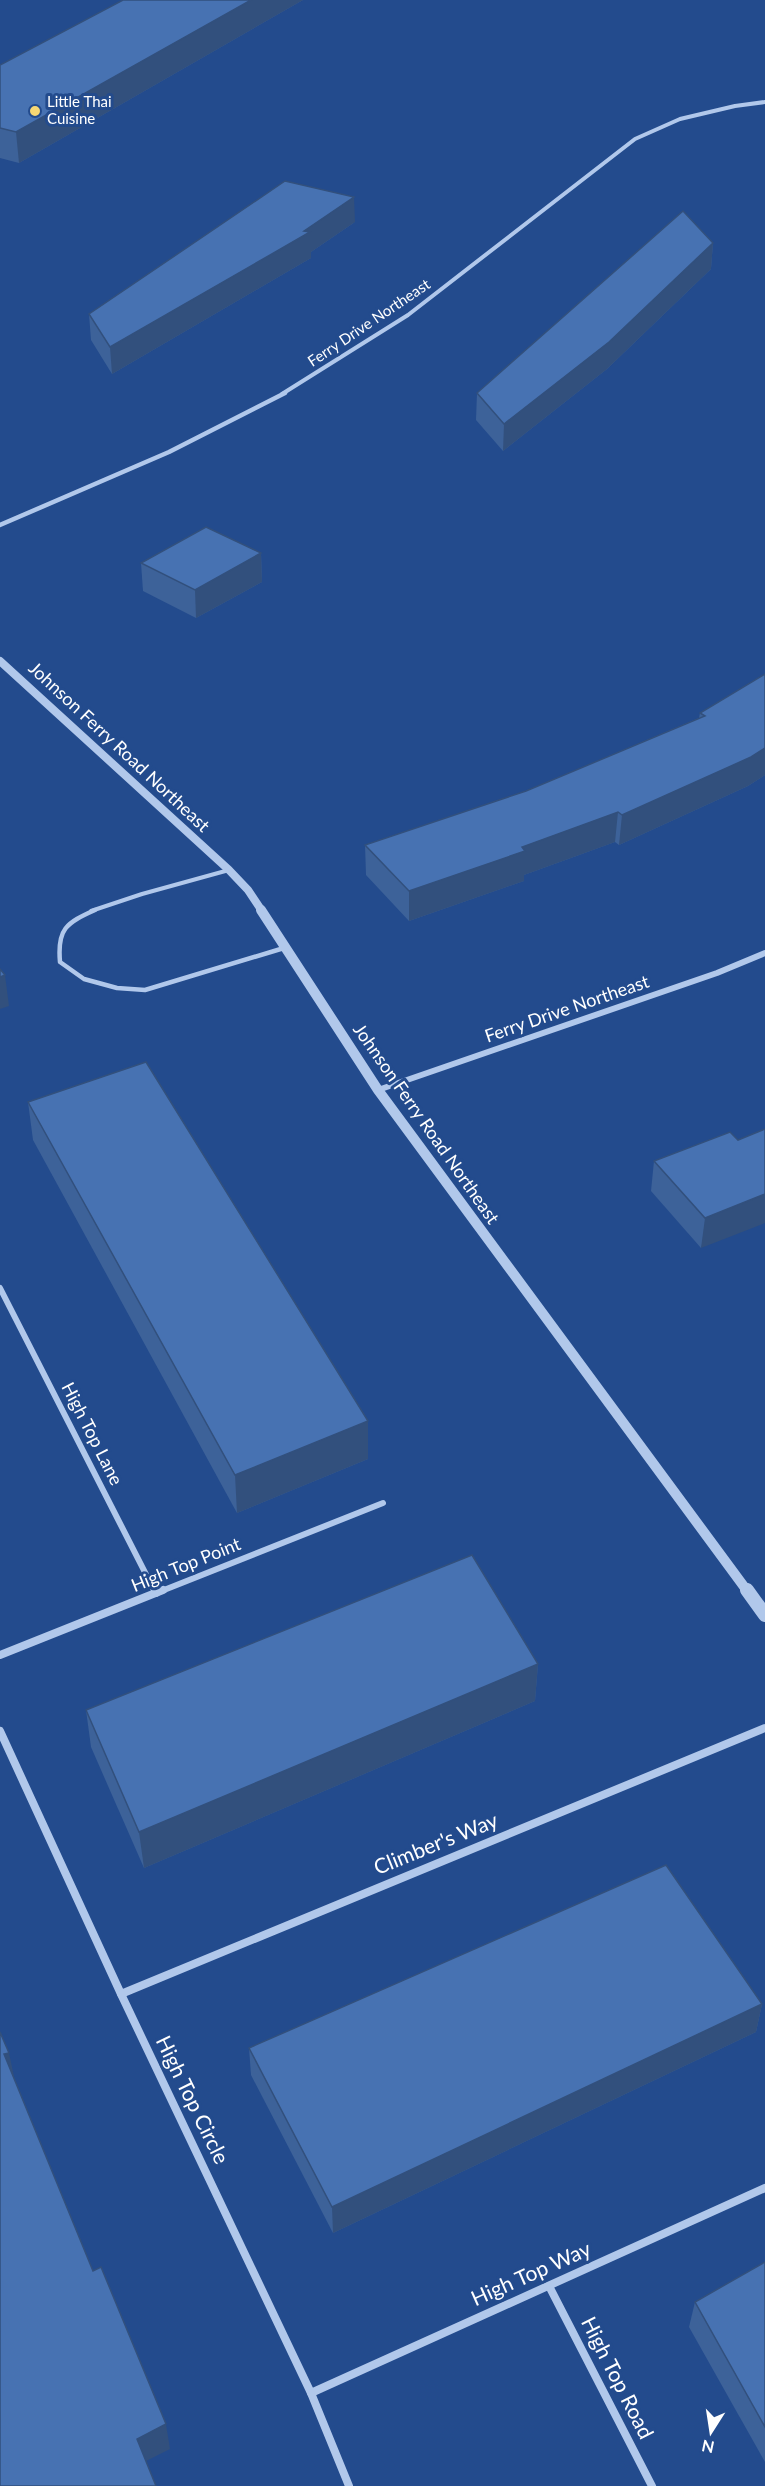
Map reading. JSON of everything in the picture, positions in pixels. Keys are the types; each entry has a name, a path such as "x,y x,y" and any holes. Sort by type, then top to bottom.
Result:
{"street":[{"name":"Ferry Drive Northeast","path":"0,525 169,452 292,389 408,315 635,139 680,119 735,106 765,102"},
{"name":"Johnson Ferry Road Northeast","path":"0,661 229,870 248,890 378,1090 765,1615"},
{"name":"Ferry Drive Northeast","path":"378,1090 717,973 765,953"},
{"name":"High Top Lane","path":"0,1289 156,1593"},
{"name":"High Top Point","path":"0,1654 383,1503"},
{"name":"Climber's Way","path":"121,1994 765,1728"},
{"name":"High Top Circle","path":"0,1731 121,1994 311,2393 349,2486"},
{"name":"High Top Way","path":"311,2393 765,2188"},
{"name":"High Top Road","path":"549,2286 652,2486"}],"lane":[{"path":"229,870 86,912 65,927 58,943 60,962 84,979 117,988 145,990 286,947"}],"building":[{"path":"123,0 251,0 16,132 0,128 0,65"},
{"path":"285,181 354,197 304,231 310,232 110,347 89,314"},
{"path":"683,211 713,243 609,342 504,424 477,393"},
{"path":"206,527 261,553 195,590 141,563"},
{"path":"765,674 765,748 751,757 622,815 618,812 522,847 525,851 409,891 365,845 526,791 705,716 700,713"},
{"path":"146,1062 368,1421 235,1475 28,1102"},
{"path":"765,1129 765,1194 705,1218 654,1161 730,1132 738,1140"},
{"path":"472,1555 538,1664 139,1832 86,1710"},
{"path":"666,1865 762,2004 332,2207 249,2048"},
{"path":"0,2032 9,2053 4,2054 93,2271 101,2267 166,2424 137,2439 156,2486 0,2486"},
{"path":"765,2262 765,2427 695,2302"}],"place":[{"name":"Little Thai Cuisine","path":"35,111"}]}
